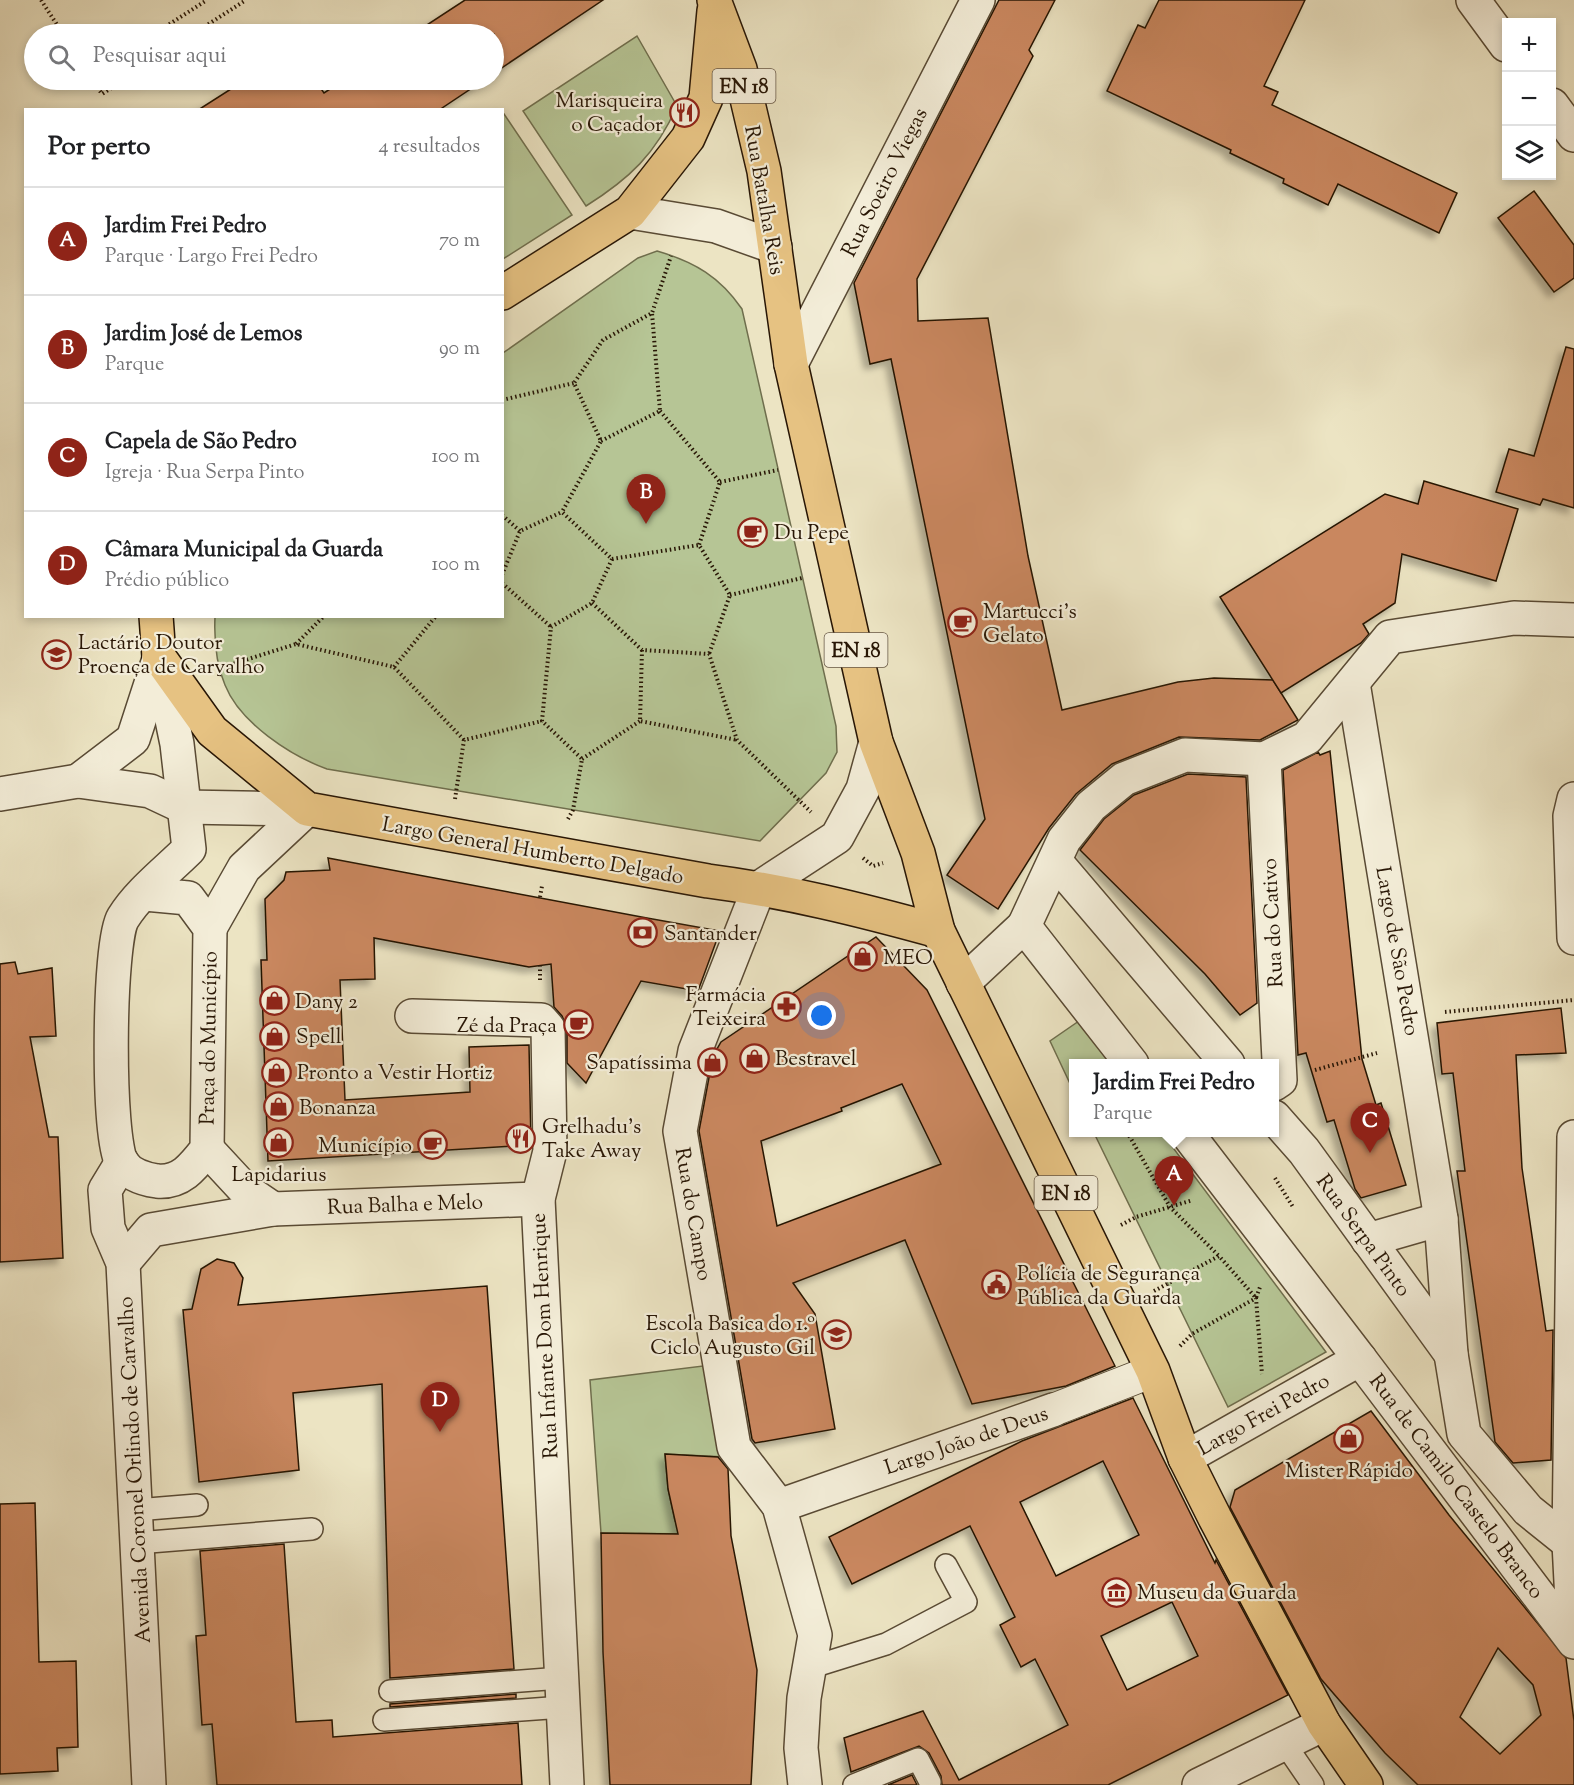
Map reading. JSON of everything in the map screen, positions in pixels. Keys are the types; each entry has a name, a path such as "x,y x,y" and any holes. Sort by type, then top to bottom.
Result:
{"main road":[{"name":"Rua Batalha Reis","path":"715,2 742,81 764,171 791,364"},
{"name":"Rua Batalha Reis","path":"504,292 630,212 688,138 706,98 715,2"},
{"name":"EN 18","path":"791,364 815,460 876,742 918,853 938,932"},
{"path":"156,618 159,657 212,731 307,809"},
{"name":"Largo General Humberto Delgado","path":"307,809 708,881 759,888 862,910 938,932"},
{"name":"Largo Frei Pedro","path":"938,932 1153,1371 1185,1458"},
{"name":"EN 18","path":"1185,1458 1324,1724 1366,1785"}],"street":[{"name":"Rua Soeiro Viegas","path":"791,364 978,0"},
{"path":"1473,0 1502,40"},
{"path":"1556,112 1574,135"},
{"path":"630,212 716,226 775,247"},
{"path":"963,982 1024,926 1064,840 1091,806 1124,779 1185,755 1264,759 1307,738 1390,637 1514,618 1574,620"},
{"path":"78,781 133,739 159,657"},
{"path":"122,1162 113,1134 112,975 122,920 189,849 177,744 159,657"},
{"name":"Largo de São Pedro","path":"1353,683 1441,1219 1451,1354 1464,1434 1528,1510 1569,1543"},
{"path":"759,888 837,837 863,789 876,742"},
{"name":"Rua do Cativo","path":"1264,759 1276,1059"},
{"path":"0,794 78,781 150,791 184,807 307,809"},
{"path":"1574,799 1570,816 1574,938"},
{"name":"Praça do Município","path":"122,1162 140,1179 170,1182 190,1171 207,1149 210,928 244,868 307,809"},
{"path":"1055,861 1224,1059"},
{"name":"Rua do Campo","path":"759,888 694,1051 680,1131 734,1447 779,1506"},
{"name":"Praça do Município","path":"145,894 188,898 210,928"},
{"path":"1024,926 1128,1059"},
{"name":"Rua Infante Dom Henrique","path":"412,1016 541,1020 548,1028 550,1151 538,1199 567,1785"},
{"name":"Rua Serpa Pinto","path":"1279,1122 1304,1151 1451,1354"},
{"path":"1190,1137 1360,1359"},
{"path":"1574,1137 1569,1543 1574,1641"},
{"name":"Praça do Município","path":"207,1149 245,1190 273,1209"},
{"name":"Avenida Coronel Orlindo de Carvalho","path":"122,1162 105,1190 108,1228 123,1263 149,1785"},
{"name":"Rua Balha e Melo","path":"273,1209 538,1199"},
{"path":"123,1263 151,1230 273,1209"},
{"path":"1368,1240 1441,1219"},
{"name":"Largo Frei Pedro","path":"1185,1458 1360,1359"},
{"name":"Rua de Camilo Castelo Branco","path":"1360,1359 1574,1641"},
{"name":"Largo João de Deus","path":"779,1506 1053,1410 1153,1371"},
{"path":"779,1506 814,1635 801,1748 805,1785"},
{"path":"1199,1785 1324,1724"}],"lane":[{"path":"136,1510 197,1505"},
{"path":"137,1543 312,1529"},
{"path":"809,1668 886,1644 966,1602 946,1565"},
{"path":"390,1691 562,1693"},
{"path":"384,1720 562,1693"},
{"path":"1285,1744 1312,1785"},
{"path":"854,1785 918,1759 930,1782"}],"path":[{"path":"41,0 57,24"},
{"path":"170,24 207,0"},
{"path":"209,24 246,0"},
{"path":"716,226 671,255 652,313 660,411 720,482"},
{"path":"504,400 574,383 603,340 652,313"},
{"path":"574,383 601,441"},
{"path":"504,570 520,531 562,512 601,441 660,411"},
{"path":"720,482 815,460"},
{"path":"699,545 720,482"},
{"path":"562,512 612,560"},
{"path":"504,516 520,531"},
{"path":"612,560 699,545"},
{"path":"699,545 730,595"},
{"path":"551,627 592,603 612,560"},
{"path":"730,595 838,570"},
{"path":"504,585 551,627"},
{"path":"730,595 709,654 737,741 837,837 873,866 918,853"},
{"path":"592,603 642,650 709,654"},
{"path":"217,686 219,668 296,644 322,618"},
{"path":"394,667 434,618"},
{"path":"542,721 551,627"},
{"path":"296,644 394,667 464,740"},
{"path":"640,721 642,650"},
{"path":"464,740 542,721"},
{"path":"542,721 582,759"},
{"path":"540,897 548,853 573,810 582,759 640,721 737,741"},
{"path":"446,835 457,791 464,740"},
{"path":"1279,1081 1411,1030 1574,1000"},
{"path":"1130,1137 1170,1207 1219,1256 1256,1298"},
{"path":"1089,1241 1136,1217 1209,1195 1225,1182"},
{"path":"1275,1407 1263,1388 1256,1298 1264,1270 1281,1254"},
{"path":"1121,1306 1219,1256"},
{"path":"1153,1371 1192,1334 1256,1298"}],"green space":[{"path":"637,36 677,106 660,138 640,164 615,186 586,206 523,111"},
{"path":"504,114 572,215 504,258"},
{"path":"657,251 683,260 715,279 742,309 836,726 837,752 826,773 760,841 327,769 283,747 254,725 232,699 225,685 216,652 215,618 504,618 504,352 638,258"},
{"path":"1079,1021 1107,1059 1069,1059 1069,1081 1050,1041"},
{"path":"1096,1137 1165,1137 1326,1352 1228,1407"},
{"path":"711,1365 727,1457 665,1454 668,1489 675,1521 693,1534 601,1533 590,1380"}],"building":[{"path":"465,0 603,0 504,66 504,24 428,24"},
{"path":"999,0 1055,0 1029,50 1033,56 917,279 918,321 988,318 1028,556 1062,710 1178,682 1214,678 1273,680 1298,720 1260,740 1179,737 1112,764 1076,794 1049,828 998,909 947,875 985,819 891,359 870,364 854,283"},
{"path":"1159,0 1305,0 1264,86 1278,92 1272,105 1457,193 1439,233 1338,184 1328,205 1283,183 1284,179 1230,153 1231,150 1107,91 1138,25 1145,28"},
{"path":"229,90 322,90 324,93 329,90 469,90 442,108 201,108"},
{"path":"1534,191 1574,245 1574,278 1554,292 1498,218"},
{"path":"1566,347 1574,349 1574,508 1543,499 1540,505 1496,492 1509,449 1534,456"},
{"path":"1424,481 1518,509 1496,581 1402,554 1395,603 1363,624 1369,634 1361,643 1281,693 1220,597 1385,494 1418,504"},
{"path":"1330,751 1362,1059 1376,1105 1381,1103 1406,1185 1361,1198 1355,1189 1334,1120 1327,1122 1306,1053 1298,1055 1283,770 1318,752 1320,755"},
{"path":"1188,774 1246,777 1257,1003 1240,1015 1205,974 1080,850 1104,819 1134,795"},
{"path":"328,858 720,931 698,991 641,981 586,1083 567,1063 567,1028 562,1016 554,1007 551,964 529,967 374,938 375,979 340,980 345,1100 470,1092 469,1047 529,1045 531,1145 268,1161 261,960 267,960 265,899 284,880 286,872 330,870"},
{"path":"876,937 927,990 1115,1366 1066,1386 972,1404 905,1240 793,1283 815,1314 835,1429 755,1443 752,1439 699,1131 713,1056 721,1042","holes":["902,1084 941,1164 777,1226 761,1141 842,1111 841,1108"]},
{"path":"15,962 18,974 52,968 56,1036 30,1037 49,1137 58,1137 63,1258 0,1262 0,964"},
{"path":"1561,1008 1566,1053 1516,1055 1522,1168 1546,1331 1553,1330 1551,1460 1513,1463 1495,1442 1457,1171 1465,1171 1453,1073 1442,1074 1437,1023"},
{"path":"217,1259 234,1263 243,1278 238,1305 487,1286 514,1669 390,1678 382,1384 293,1393 299,1470 199,1482 183,1310 192,1309 201,1269"},
{"name":"Museu da Guarda","path":"1133,1398 1215,1563 1216,1560 1288,1695 1108,1785 942,1785 941,1776 929,1753 919,1746 851,1772 844,1738 923,1711 959,1780 1068,1725 1035,1659 1021,1667 1000,1625 1015,1617 970,1526 852,1584 829,1537 1022,1441","holes":["1103,1461 1139,1535 1056,1576 1020,1502","1172,1602 1198,1656 1127,1690 1101,1636"]},
{"path":"1371,1411 1449,1515 1566,1658 1574,1721 1574,1785 1418,1785 1385,1753 1321,1679 1230,1507 1235,1490","holes":["1498,1648 1533,1685 1541,1715 1500,1754 1460,1717"]},
{"path":"665,1454 718,1457 728,1469 731,1536 757,1670 751,1785 610,1785 603,1652 601,1533 678,1534 668,1489"},
{"path":"35,1503 39,1662 76,1661 78,1747 57,1748 58,1771 0,1774 0,1504"},
{"path":"284,1544 296,1722 332,1720 333,1737 518,1723 522,1785 217,1785 212,1724 202,1725 196,1636 206,1635 200,1551"},
{"path":"516,1694 516,1698 390,1707 390,1704"},
{"path":"912,1775 917,1785 888,1785"}],"place":[{"name":"Marisqueira o Caçador","path":"684,112"},
{"name":"Jardim José de Lemos","path":"646,524"},
{"name":"Du Pepe","path":"753,532"},
{"name":"Martucci's Gelato","path":"962,623"},
{"name":"Lactário Doutor Proença de Carvalho","path":"57,654"},
{"name":"Santander","path":"643,933"},
{"name":"MEO","path":"862,957"},
{"name":"Dany 2","path":"274,1001"},
{"name":"Farmácia Teixeira","path":"787,1006"},
{"name":"Zé da Praça","path":"578,1025"},
{"name":"Spell","path":"275,1036"},
{"name":"Bestravel","path":"754,1058"},
{"name":"Sapatíssima","path":"713,1062"},
{"name":"Pronto a Vestir Hortiz","path":"276,1072"},
{"name":"Bonanza","path":"278,1107"},
{"name":"Grelhadu's Take Away","path":"521,1138"},
{"name":"Lapidarius","path":"279,1143"},
{"name":"Município","path":"433,1145"},
{"name":"Capela de São Pedro","path":"1370,1153"},
{"name":"Jardim Frei Pedro","path":"1174,1206"},
{"name":"Polícia de Segurança Pública da Guarda","path":"996,1285"},
{"name":"Escola Basica do 1.º Ciclo Augusto Gil","path":"836,1335"},
{"name":"Câmara Municipal da Guarda","path":"440,1432"},
{"name":"Mister Rápido","path":"1349,1439"},
{"name":"Museu da Guarda","path":"1116,1592"}]}
